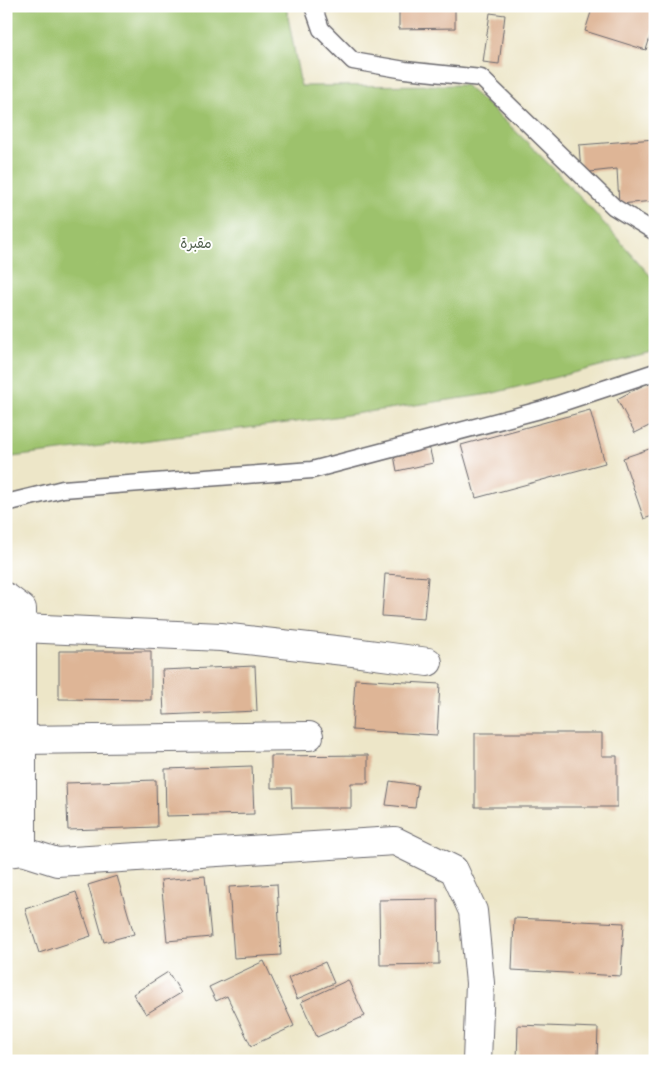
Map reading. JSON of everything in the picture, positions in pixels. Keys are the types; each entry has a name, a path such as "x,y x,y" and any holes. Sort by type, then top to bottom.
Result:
{"street":[{"path":"6,597 22,609 22,628 14,705 22,740 14,852 57,862 395,841 454,870 473,910 480,983 477,1061"},
{"path":"22,628 221,638 428,662"},
{"path":"22,740 309,736"}],"lane":[{"path":"313,6 321,29 353,61 405,70 481,78 614,207 655,232"},
{"path":"6,503 63,489 312,470 540,410 655,372"}],"green space":[{"name":"مقبرة","path":"6,6 286,6 301,86 465,85 540,155 655,281 655,352 490,394 320,419 12,457 8,380 6,380"}],"building":[{"path":"399,6 455,6 455,28 399,29"},
{"path":"593,6 655,6 655,22 646,50 585,31"},
{"path":"490,13 505,15 499,64 483,62"},
{"path":"655,139 655,201 619,204 617,169 581,173 579,145"},
{"path":"655,379 655,423 635,433 617,399"},
{"path":"590,410 605,463 476,498 461,445"},
{"path":"427,438 433,463 397,471 392,445"},
{"path":"655,447 655,515 644,519 623,458"},
{"path":"385,574 428,577 424,619 382,616"},
{"path":"59,651 151,651 151,700 59,699"},
{"path":"255,666 257,711 164,715 162,670"},
{"path":"355,679 440,684 437,735 352,730"},
{"path":"475,733 602,733 602,756 617,756 617,807 475,807"},
{"path":"368,755 368,783 351,783 351,808 292,808 291,788 271,788 271,756"},
{"path":"252,766 254,814 166,816 165,769"},
{"path":"156,780 157,827 68,830 66,783"},
{"path":"390,781 418,785 415,808 386,805"},
{"path":"117,876 134,934 104,942 88,885"},
{"path":"205,876 211,937 167,941 161,880"},
{"path":"277,884 281,955 234,958 229,887"},
{"path":"76,892 91,936 39,953 25,909"},
{"path":"438,899 439,964 380,965 379,900"},
{"path":"514,918 624,923 621,976 512,970"},
{"path":"264,961 294,1026 251,1046 227,996 216,1001 209,987"},
{"path":"325,962 334,983 297,999 288,978"},
{"path":"168,972 181,993 146,1014 133,994"},
{"path":"348,980 365,1016 317,1037 301,1002"},
{"path":"518,1025 598,1028 597,1058 587,1057 587,1061 517,1061"}]}
